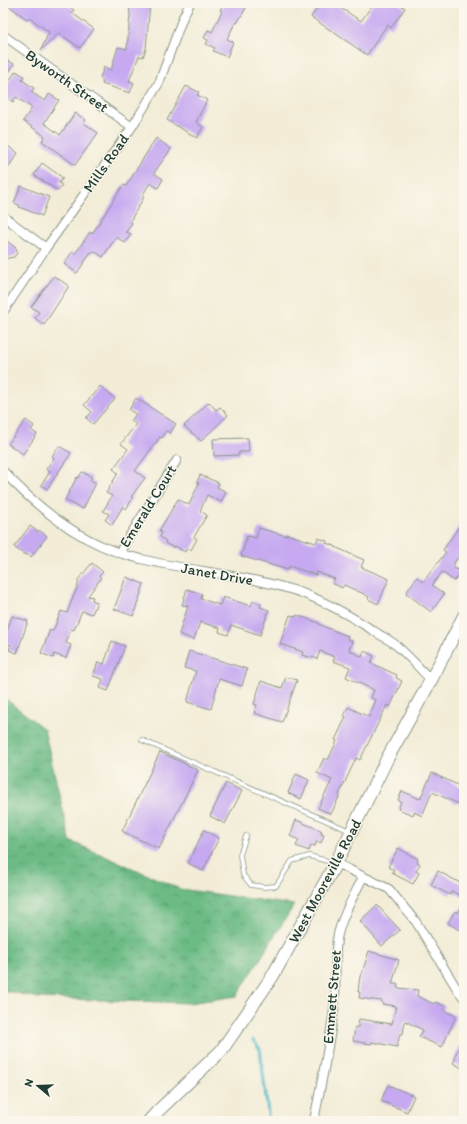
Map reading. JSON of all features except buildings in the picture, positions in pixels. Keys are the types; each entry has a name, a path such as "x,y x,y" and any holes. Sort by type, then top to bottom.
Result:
{"main road":[{"name":"West Mooreville Road","path":"149,1121 221,1052 272,977 336,863 388,757 431,680 464,616"}],"street":[{"name":"Mills Road","path":"3,312 46,248 132,127 158,83 180,24 190,3"},
{"name":"Byworth Street","path":"3,35 132,127"},
{"path":"3,216 46,248"},
{"name":"Emerald Court","path":"119,553 177,460"},
{"name":"Janet Drive","path":"3,471 59,521 88,540 119,553 140,559 265,582 303,594 351,617 396,645 431,680"},
{"path":"336,863 389,890 416,922 464,998"},
{"name":"Emmett Street","path":"314,1121 328,1050 334,1007 334,963 338,937 346,912 363,877"}],"lane":[{"path":"142,740 352,832"},
{"path":"246,836 240,855 243,875 251,885 264,887 276,886 292,861 309,856 336,863"}],"green space":[{"path":"3,697 44,729 70,841 180,889 294,905 237,996 189,1003 38,998 3,990"}],"waterway":[{"path":"253,1040 260,1049 269,1121"}]}
